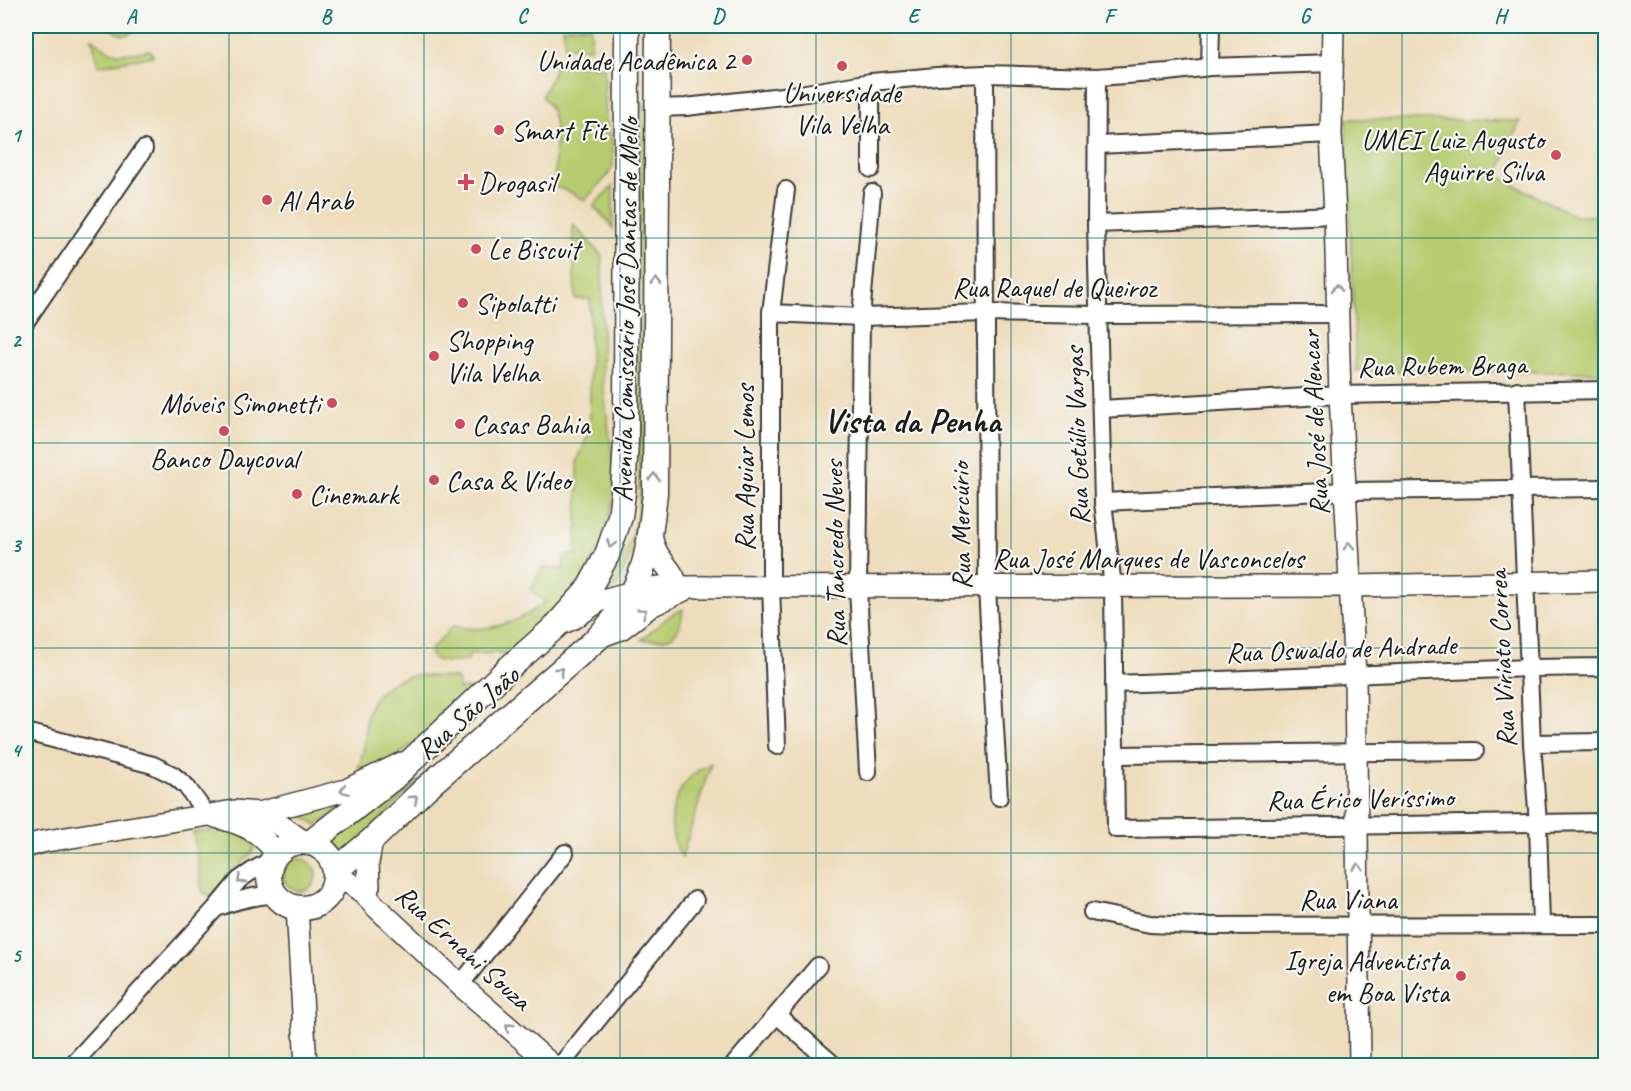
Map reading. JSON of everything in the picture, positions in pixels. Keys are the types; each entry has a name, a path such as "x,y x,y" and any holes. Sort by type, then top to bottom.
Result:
{"main road":[{"name":"Avenida Comissário José Dantas de Mello","path":"555,627 588,590 598,573 614,538 623,493 626,441 627,26"},
{"name":"Avenida Comissário José Dantas de Mello","path":"633,593 641,573 650,531 654,493 658,26"},
{"name":"Rua São João","path":"335,872 425,789 598,638 633,593"},
{"name":"Rua São João","path":"307,843 393,778 555,627"},
{"path":"298,842 307,843 317,845 327,853 335,872 332,889 328,896 310,907 297,907 285,903 276,894 271,883 270,871 275,857 286,846 298,842"}],"street":[{"path":"1210,67 1211,26"},
{"name":"Rua José de Alencar","path":"1333,26 1331,134 1340,395 1355,675 1360,1065"},
{"path":"658,108 801,94 870,82 937,76 985,74 1097,77 1210,67 1333,63"},
{"name":"Rua Mercúrio","path":"985,74 987,588 999,797"},
{"name":"Rua Getúlio Vargas","path":"1097,77 1095,224 1103,502 1113,587 1116,829"},
{"path":"870,82 871,169"},
{"path":"1097,145 1331,134"},
{"path":"26,321 144,149"},
{"name":"Rua Aguiar Lemos","path":"777,747 771,586 771,314 786,190"},
{"name":"Rua Tancredo Neves","path":"868,772 858,588 861,317 872,193"},
{"path":"1095,224 1335,215"},
{"name":"Rua Raquel de Queiroz","path":"771,314 861,317 986,313 1338,314"},
{"name":"Rua Viriato Correa","path":"1517,390 1541,925"},
{"name":"Rua Rubem Braga","path":"1101,409 1340,395 1605,390"},
{"path":"1103,502 1346,491 1605,488"},
{"path":"650,531 656,552 676,582 683,588"},
{"name":"Rua José Marques de Vasconcelos","path":"555,627 599,602 614,596 651,588 1351,586 1605,581"},
{"name":"Rua José Marques de Vasconcelos","path":"598,638 621,629 651,606 683,588"},
{"name":"Rua Oswaldo de Andrade","path":"1114,684 1529,668 1605,668"},
{"path":"26,732 153,765 173,775 186,786 207,815 251,829 263,838 275,857 239,880 71,1065"},
{"path":"1532,743 1605,742"},
{"path":"1115,755 1475,751"},
{"path":"26,847 234,810 259,813 345,790 416,756"},
{"path":"259,813 307,843"},
{"name":"Rua Érico Veríssimo","path":"1116,829 1605,822"},
{"path":"365,894 369,886 368,863 372,840"},
{"path":"460,985 565,853"},
{"name":"Rua Ernani Souza","path":"335,872 365,894 460,985 553,1065"},
{"path":"215,909 246,897 276,894"},
{"path":"560,1065 695,900"},
{"path":"297,907 306,1065"},
{"name":"Rua Viana","path":"1092,912 1150,924 1605,925"},
{"path":"733,1065 818,966"},
{"path":"777,1015 835,1065"}],"green space":[{"path":"110,26 139,26 125,35 117,33"},
{"path":"591,26 591,48 565,47 563,28"},
{"path":"92,37 112,52 125,54 150,50 153,56 98,66"},
{"path":"555,64 604,67 606,121 613,146 613,166 608,175 585,200 555,187 555,124 551,109 542,96"},
{"path":"643,100 649,118 642,317 646,473 641,523 635,546 616,587 607,592 628,548 639,501 637,319"},
{"path":"1346,119 1520,121 1497,176 1575,216 1599,216 1600,372 1356,371"},
{"path":"613,186 613,229 593,206"},
{"path":"1602,220 1606,220 1605,374 1603,374"},
{"path":"573,224 602,256 603,385 614,469 614,497 602,545 568,602 511,653 469,654 468,661 438,661 431,655 431,649 453,626 478,629 502,625 524,616 545,602 531,590 542,568 564,569 564,555 577,555 578,460 590,429 590,299 575,299"},
{"path":"683,609 679,628 672,636 641,640 671,615"},
{"path":"417,675 457,678 459,689 469,688 461,703 399,755 371,769 358,769 365,745 366,718 373,701 384,688 392,683"},
{"path":"711,763 682,857 675,844 672,831 675,804 682,787 688,780"},
{"path":"419,780 346,855 330,839"},
{"path":"346,802 317,826 300,813"},
{"path":"237,830 255,845 253,851 212,897 202,892 193,832"},
{"path":"300,859 311,864 316,875 311,886 300,891 289,886 284,875 289,864"}],"place":[{"name":"Unidade Acadêmica 2","path":"747,60"},
{"name":"Universidade Vila Velha","path":"842,66"},
{"name":"Smart Fit","path":"499,130"},
{"name":"UMEI Luiz Augusto Aguirre Silva","path":"1556,155"},
{"name":"Drogasil","path":"466,182"},
{"name":"Al Arab","path":"267,200"},
{"name":"Le Biscuit","path":"476,249"},
{"name":"Sipolatti","path":"463,303"},
{"name":"Shopping Vila Velha","path":"434,356"},
{"name":"Móveis Simonetti","path":"332,403"},
{"name":"Casas Bahia","path":"460,424"},
{"name":"Banco Daycoval","path":"224,431"},
{"name":"Casa & Vídeo","path":"434,480"},
{"name":"Cinemark","path":"297,494"},
{"name":"Igreja Adventista em Boa Vista","path":"1461,976"}],"district":[{"name":"Vista da Penha","path":"912,420"}]}
